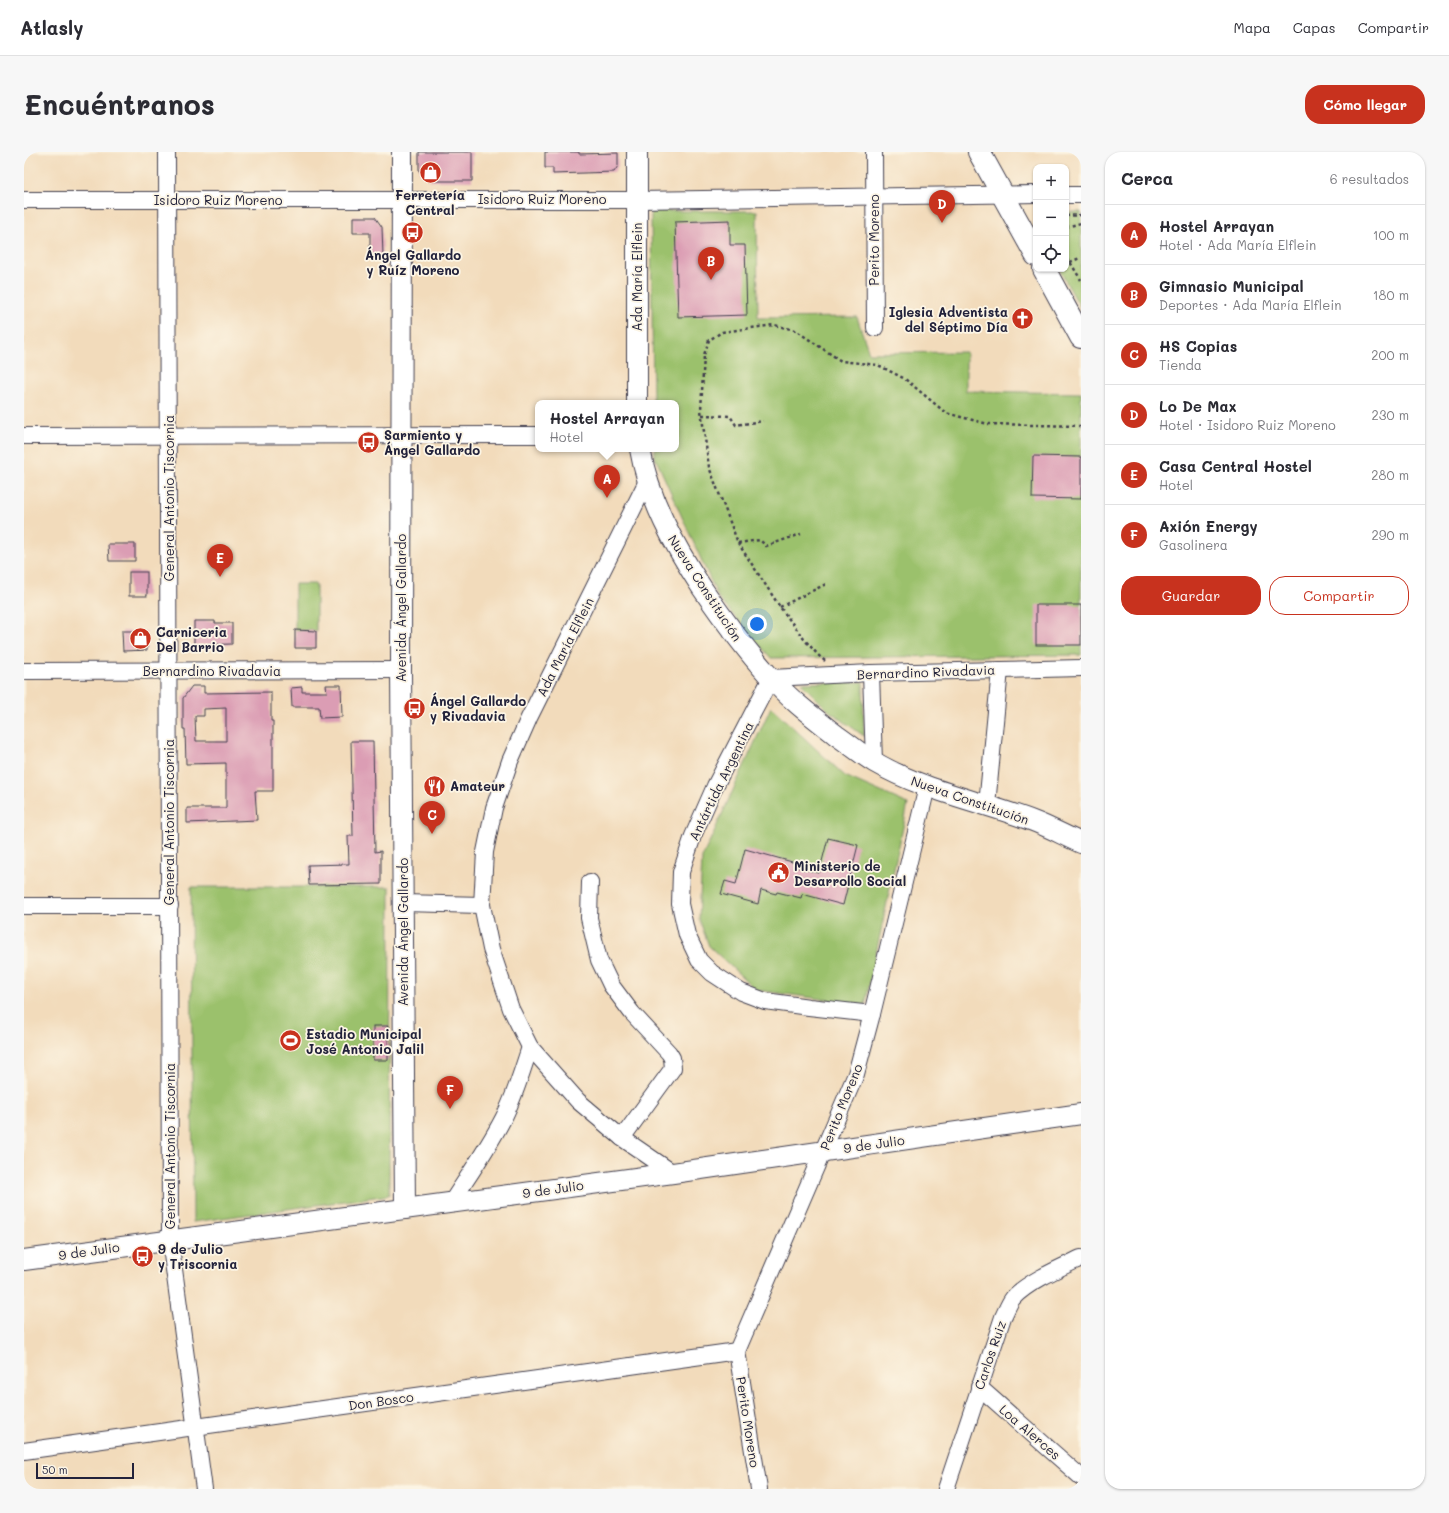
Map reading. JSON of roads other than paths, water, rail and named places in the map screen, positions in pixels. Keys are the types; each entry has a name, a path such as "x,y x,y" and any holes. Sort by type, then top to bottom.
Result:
{"main road":[{"path":"979,152 1033,250"},
{"path":"1046,272 1081,337"}],"street":[{"name":"General Antonio Tiscornia","path":"167,152 169,436 168,671 170,1240 204,1489"},
{"name":"Avenida Ángel Gallardo","path":"402,152 401,670 405,1209"},
{"name":"Ada María Elflein","path":"637,152 637,400"},
{"name":"Perito Moreno","path":"874,152 875,328"},
{"name":"Isidoro Ruiz Moreno","path":"24,200 637,200 1033,194"},
{"path":"1069,195 1081,195"},
{"path":"24,436 535,435"},
{"name":"Nueva Constitución","path":"640,452 643,469 666,529 691,571 736,637 771,678 814,718 874,762 927,787 1034,821 1081,843"},
{"name":"Ada María Elflein","path":"647,481 529,718 510,761 494,808 485,852 482,905 491,949 511,1009 530,1047 578,1102 622,1138 673,1174"},
{"name":"Bernardino Rivadavia","path":"771,678 871,673 1081,668"},
{"name":"Bernardino Rivadavia","path":"24,671 401,670"},
{"path":"987,806 1000,670"},
{"path":"871,673 874,762"},
{"name":"Antártida Argentina","path":"771,678 715,786 693,836 681,872 680,904 687,935 699,960 712,973 741,992 765,1001 872,1014"},
{"name":"Perito Moreno","path":"759,1489 737,1351 856,1074 927,787"},
{"path":"590,882 589,918 599,960 610,985 632,1013 669,1053 673,1062 673,1068 622,1138"},
{"path":"403,903 482,905"},
{"path":"24,906 170,906"},
{"path":"451,1203 482,1156 504,1118 519,1082 530,1047"},
{"name":"9 de Julio","path":"24,1260 673,1174 1081,1114"},
{"name":"Carlos Ruiz","path":"946,1489 1002,1317 1014,1298 1026,1288 1053,1271 1081,1258"},
{"name":"Don Bosco","path":"24,1451 737,1351"},
{"name":"Loa Alerces","path":"979,1388 1081,1476"}],"place":[{"name":"Ferretería Central","path":"430,173"},
{"name":"Lo De Max","path":"942,223"},
{"name":"Ángel Gallardo y Ruíz Moreno","path":"413,233"},
{"name":"Gimnasio Municipal","path":"711,280"},
{"name":"Iglesia Adventista del Séptimo Día","path":"1023,319"},
{"name":"Sarmiento y Ángel Gallardo","path":"369,442"},
{"name":"Hostel Arrayan","path":"607,498"},
{"name":"Casa Central Hostel","path":"220,577"},
{"name":"Carniceria Del Barrio","path":"141,639"},
{"name":"Ángel Gallardo y Rivadavia","path":"414,708"},
{"name":"Amateur","path":"434,786"},
{"name":"HS Copias","path":"432,834"},
{"name":"Ministerio de Desarrollo Social","path":"779,873"},
{"name":"Estadio Municipal José Antonio Jalil","path":"291,1041"},
{"name":"Axión Energy","path":"450,1109"},
{"name":"9 de Julio y Triscornia","path":"142,1256"}]}
